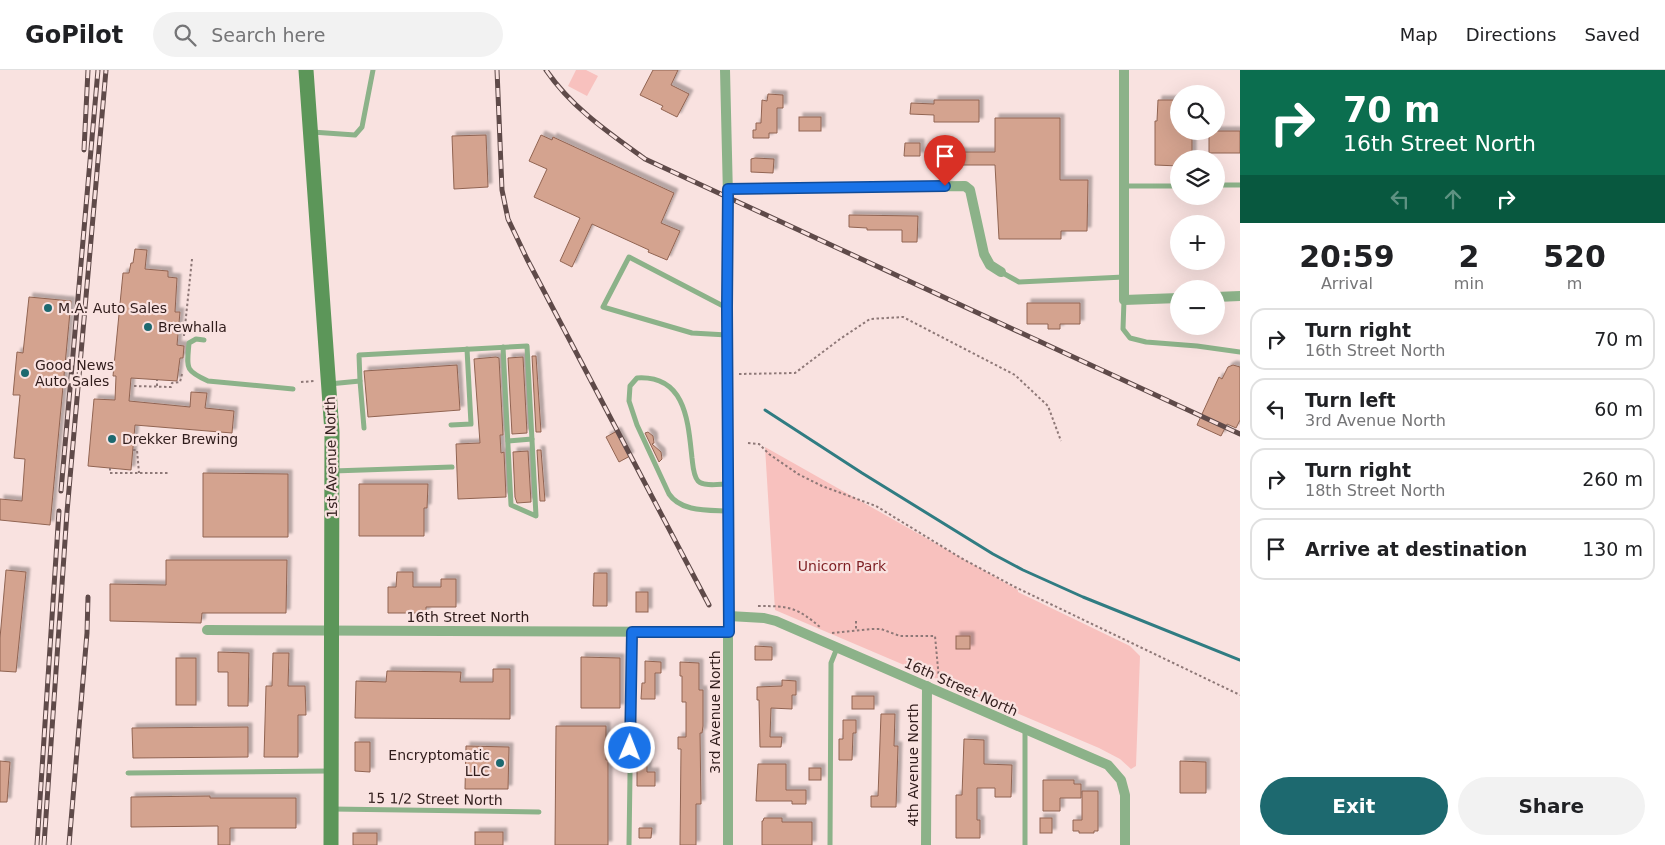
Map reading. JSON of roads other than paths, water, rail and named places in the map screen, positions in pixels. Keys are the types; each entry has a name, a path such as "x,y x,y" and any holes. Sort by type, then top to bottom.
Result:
{"street":[{"name":"1st Avenue North","path":"306,70 311,132 322,383 333,471 331,845"},
{"name":"3rd Avenue North","path":"725,70 728,189 728,845"},
{"path":"1124,70 1124,300 1170,298"},
{"path":"728,189 965,186 970,190 984,254 990,265 1001,272"},
{"path":"1225,297 1240,296"},
{"name":"16th Street North","path":"729,616 764,618 776,621 1108,765 1120,780 1125,795 1125,841"},
{"name":"16th Street North","path":"207,630 729,632"},
{"name":"4th Avenue North","path":"926,845 927,686"}],"lane":[{"path":"311,132 355,135 362,127 373,70"},
{"path":"1225,185 1240,185"},
{"path":"1124,186 1170,186"},
{"path":"727,308 629,257 603,307 692,333 727,335"},
{"path":"1001,272 1018,282 1124,277"},
{"path":"1124,300 1123,329 1130,338 1146,342 1240,352"},
{"path":"204,340 194,340 188,343 187,365 190,372 208,381 293,389"},
{"path":"364,428 359,355 503,347 527,346 536,516 512,505 503,347"},
{"path":"451,425 471,424 467,349"},
{"path":"728,484 708,484 697,480 694,472 688,424 679,397 670,387 658,379 638,378 630,386 629,400 637,425 668,494 673,500 686,507 728,511"},
{"path":"322,383 360,381"},
{"path":"508,441 532,439"},
{"path":"333,471 452,468"},
{"path":"629,845 632,632"},
{"path":"830,845 831,663 837,648"},
{"path":"1025,730 1025,845"},
{"path":"128,773 331,771"},
{"name":"15 1/2 Street North","path":"331,808 539,812"}],"waterway":[{"path":"765,410 862,473 993,554 1023,570 1083,597 1240,660"}],"railway":[{"path":"84,150 88,70"},
{"path":"61,491 98,70"},
{"path":"44,845 67,512 106,70"},
{"path":"497,70 502,190 508,219 527,259 709,605"},
{"path":"546,70 556,84 579,108 645,159 1240,434"},
{"path":"37,845 59,511"},
{"path":"69,845 87,633 88,597"}],"place":[{"name":"M.A. Auto Sales","path":"48,308"},
{"name":"Brewhalla","path":"148,327"},
{"name":"Good News Auto Sales","path":"25,373"},
{"name":"Drekker Brewing","path":"112,439"},
{"name":"Encryptomatic LLC","path":"500,763"}],"park label":[{"name":"Unicorn Park","path":"842,566"}]}
